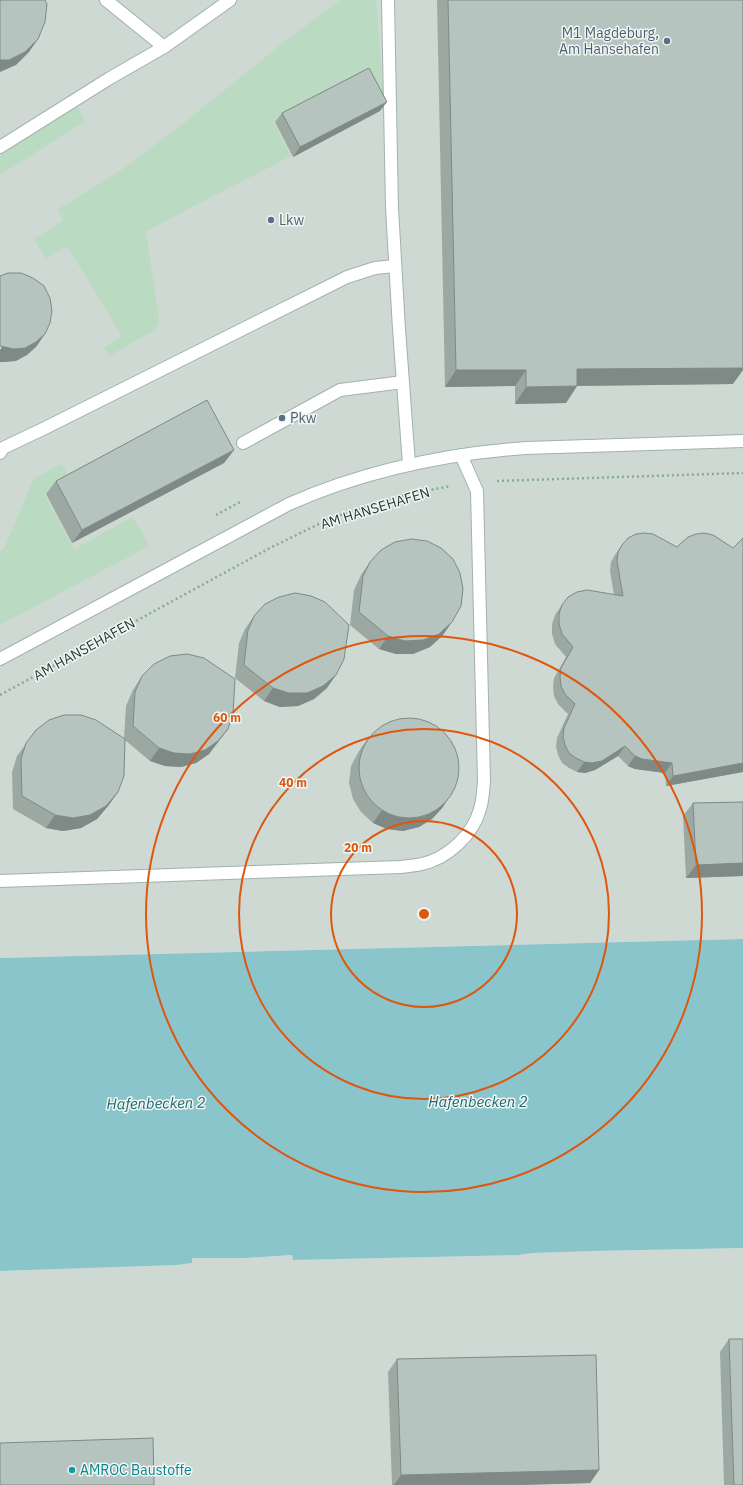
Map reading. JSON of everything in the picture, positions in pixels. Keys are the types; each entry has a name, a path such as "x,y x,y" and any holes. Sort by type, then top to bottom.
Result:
{"street":[{"path":"106,0 164,47"},
{"path":"0,147 110,78 164,47 230,0"},
{"path":"388,0 392,208 409,464"},
{"path":"0,453 3,448 347,277 375,268 395,266"},
{"path":"243,443 340,390 403,382"},
{"path":"0,659 289,504 348,480 409,464 461,455 526,448 743,441"},
{"path":"0,881 400,867 430,862 452,848 467,834 478,816 484,781 477,491 461,455"}],"path":[{"name":"AM HANSEHAFEN","path":"0,695 263,552 331,518 409,494 473,482 743,473"}],"shaded area":[{"path":"0,0 743,0 743,939 0,958"},
{"path":"743,1248 743,1485 0,1485 0,1271 177,1265 192,1263 192,1258 246,1258 293,1255 293,1260"}],"green space":[{"path":"341,0 376,0 384,99 363,76 274,122 291,156 146,231 159,320 157,327 153,331 109,356 104,348 122,336 67,246 46,259 34,239 64,220 57,210 126,167 185,122 294,34"},
{"path":"77,107 85,121 0,175 0,156"},
{"path":"62,464 67,475 66,482 44,494 74,549 133,517 149,546 0,625 0,551 4,549 34,478"}],"water":[{"name":"Hafenbecken 2","path":"743,939 743,1248 293,1260 292,1255 246,1258 192,1258 192,1263 177,1265 0,1271 0,958"}],"building":[{"path":"0,0 45,0 47,4 45,22 38,39 25,52 9,60 0,60"},
{"path":"448,0 743,0 743,368 577,369 577,386 526,387 526,370 456,370"},
{"path":"369,68 387,102 300,147 282,113"},
{"path":"8,273 21,273 33,278 44,286 50,298 52,311 50,323 45,334 36,342 25,348 14,349 0,346 0,276"},
{"path":"207,400 234,450 82,530 56,481"},
{"path":"704,533 713,535 733,548 743,538 743,763 673,776 672,763 642,759 635,756 625,746 602,761 592,763 584,762 576,758 569,753 565,745 563,737 564,728 575,704 565,694 561,686 561,668 573,647 562,634 559,624 559,614 562,605 568,597 577,592 587,590 623,596 617,561 618,552 628,538 636,534 653,534 677,547 688,537 696,534"},
{"path":"411,539 427,541 441,548 453,559 460,573 463,589 461,606 452,622 439,634 423,640 405,641 388,636 359,612 363,576 370,562 381,550 395,542"},
{"path":"295,593 311,596 325,602 349,625 344,659 336,675 323,686 307,693 289,693 273,688 244,665 248,630 254,616 265,604 279,597"},
{"path":"187,654 204,658 235,679 233,714 228,729 218,741 205,750 190,754 174,753 159,748 133,726 135,692 142,676 154,664 170,656"},
{"path":"64,715 81,715 96,720 125,739 124,776 118,792 106,806 90,815 73,818 55,815 22,796 21,759 26,743 36,730 49,720"},
{"path":"409,718 428,722 444,733 455,749 459,768 455,787 444,803 428,814 409,818 390,814 374,803 363,787 359,768 363,749 374,733 390,722"},
{"path":"743,802 743,863 696,865 693,803"},
{"path":"729,1339 743,1339 743,1485 734,1485"},
{"path":"596,1355 599,1470 401,1475 397,1359"},
{"name":"AMROC Baustoffe","path":"153,1438 154,1485 0,1485 0,1443"}],"place":[{"name":"M1 Magdeburg, Am Hansehafen","path":"667,41"},
{"name":"Lkw","path":"271,220"},
{"name":"Pkw","path":"282,418"},
{"name":"AMROC Baustoffe","path":"72,1470"}]}
